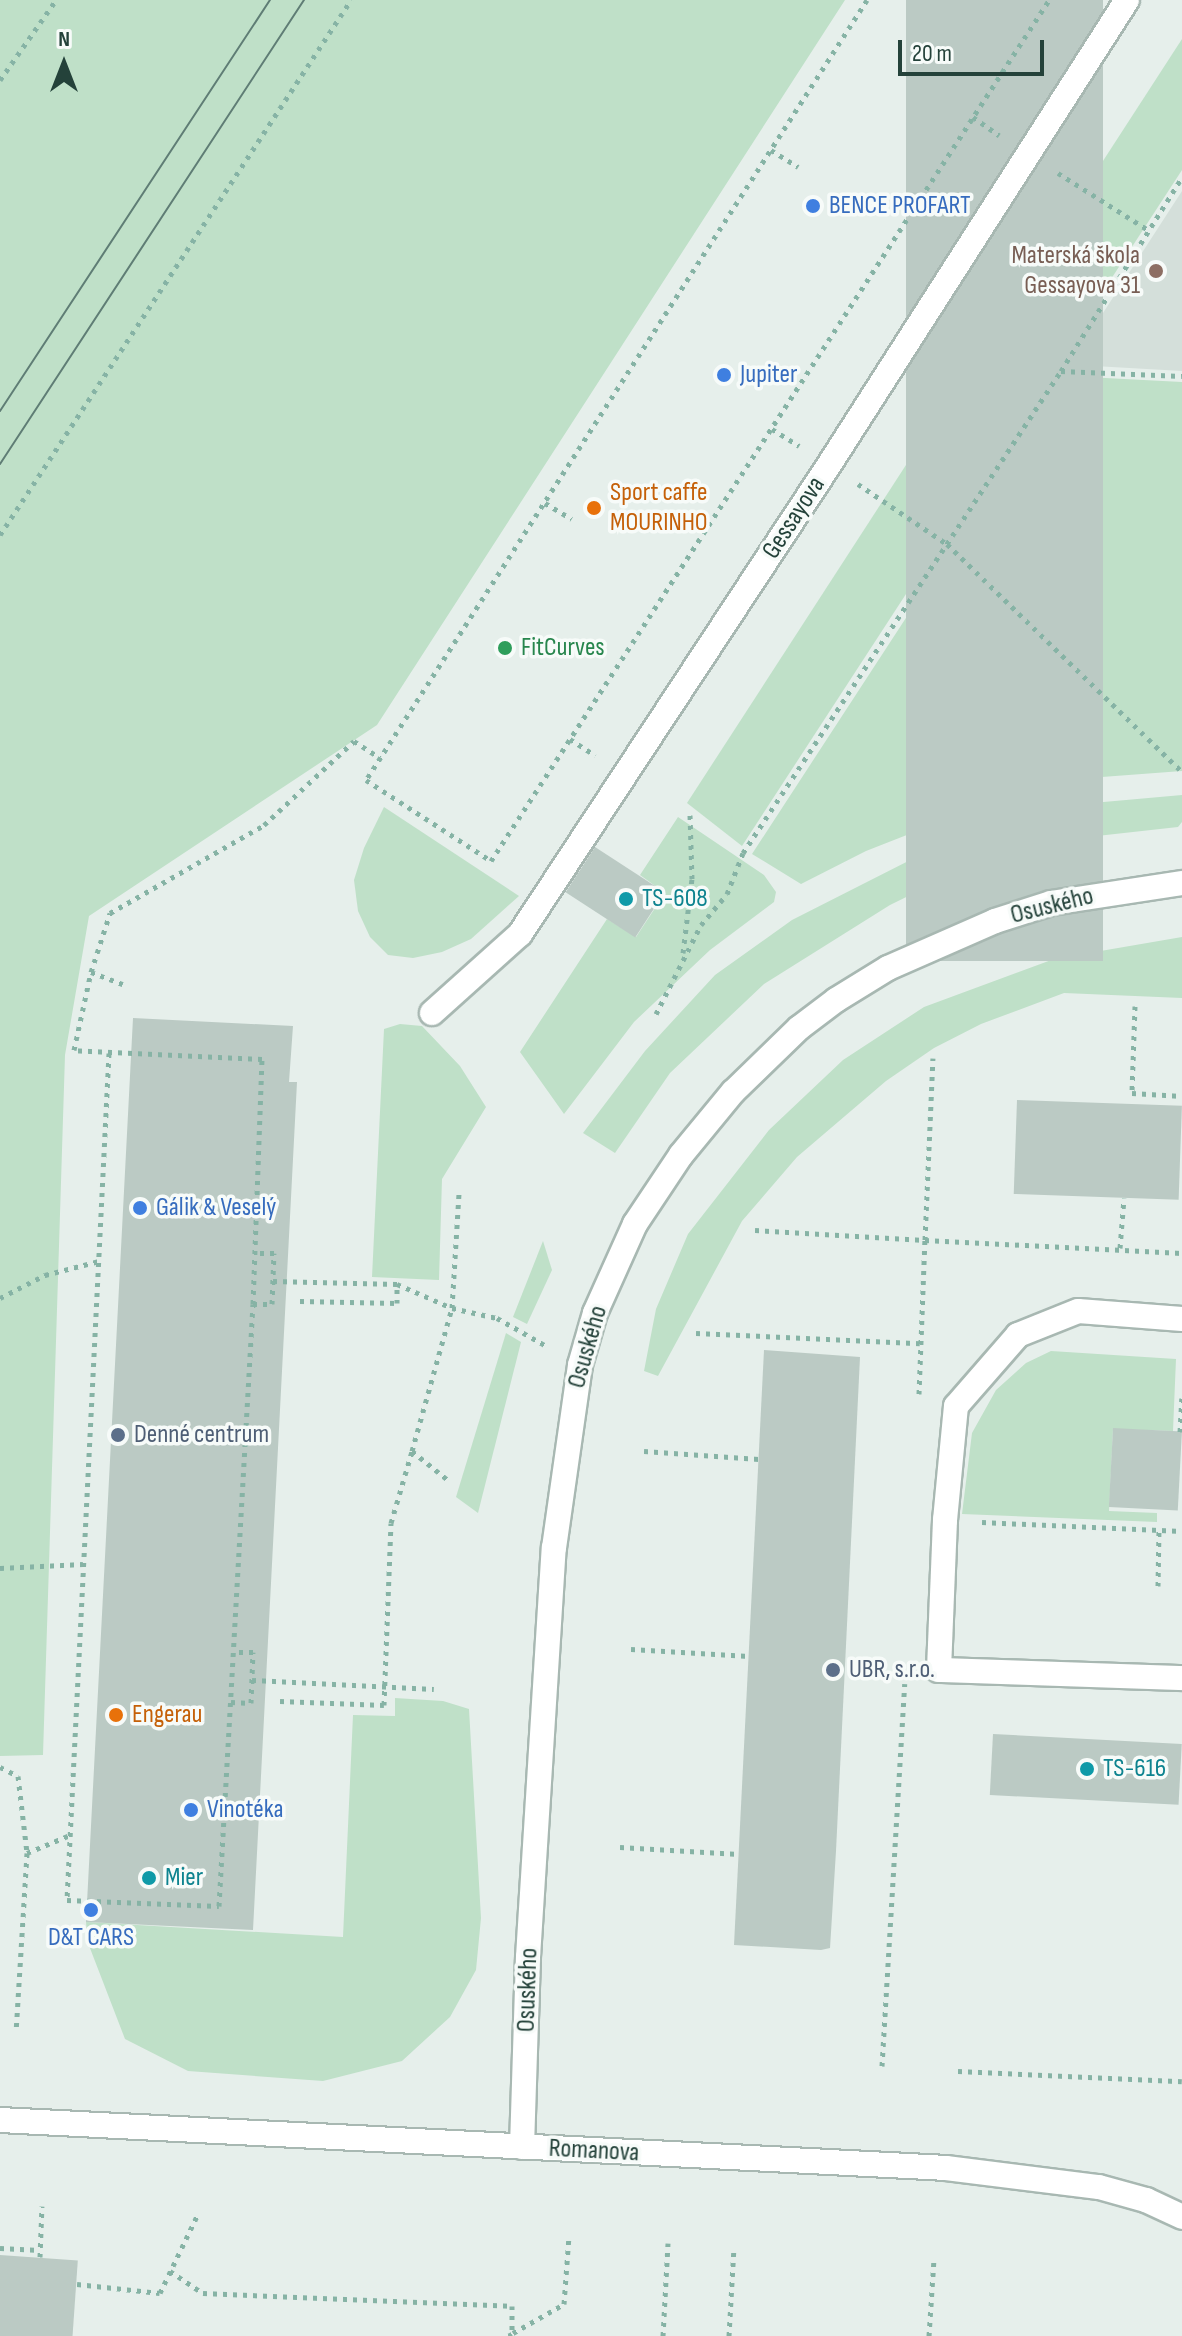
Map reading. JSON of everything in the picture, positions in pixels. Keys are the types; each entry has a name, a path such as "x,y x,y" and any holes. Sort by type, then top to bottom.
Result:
{"street":[{"name":"Gessayova","path":"432,1013 520,934 829,465 1127,0"},
{"name":"Osuského","path":"522,2147 528,1957 554,1548 580,1365 615,1265 656,1188 733,1092 799,1028 888,968 995,921 1051,903 1182,883"},
{"path":"1182,1319 1078,1311 1018,1335 956,1406 945,1520 939,1670 1182,1678"},
{"name":"Romanova","path":"0,2120 946,2168 1099,2187 1146,2200 1182,2217"}],"path":[{"path":"0,80 56,0"},
{"path":"0,535 351,0"},
{"path":"867,0 366,780 491,861 895,231 1049,0"},
{"path":"771,150 798,167"},
{"path":"1027,154 1148,230"},
{"path":"656,1014 701,925 727,894 743,853 1061,371 1182,177"},
{"path":"1061,371 1182,376"},
{"path":"829,465 947,544 1182,772"},
{"path":"545,503 572,519"},
{"path":"109,1053 67,1900 219,1906 253,1304 262,1059 74,1050 91,972 110,913 264,825 354,741 380,758"},
{"path":"682,958 692,879 690,815"},
{"path":"91,972 123,984"},
{"path":"1135,1006 1132,1093 1182,1096"},
{"path":"925,1240 933,1058"},
{"path":"280,1701 384,1705 391,1523 452,1308 459,1194"},
{"path":"1120,1248 1124,1198"},
{"path":"755,1230 1182,1253"},
{"path":"253,1304 272,1304 273,1281 274,1253 255,1253"},
{"path":"0,1298 45,1275 99,1261"},
{"path":"273,1281 397,1284 452,1308 497,1318 580,1365"},
{"path":"300,1301 397,1303 397,1284"},
{"path":"696,1333 920,1343"},
{"path":"1180,1432 1182,1398"},
{"path":"412,1451 448,1480"},
{"path":"644,1451 759,1459"},
{"path":"945,1520 1182,1531"},
{"path":"1158,1586 1159,1530"},
{"path":"0,1568 83,1564"},
{"path":"631,1649 749,1656"},
{"path":"231,1702 251,1703 253,1652 234,1652"},
{"path":"252,1680 434,1689"},
{"path":"0,1767 18,1776 27,1853 16,2032"},
{"path":"27,1853 70,1835"},
{"path":"620,1847 739,1854"},
{"path":"958,2071 1182,2081"},
{"path":"0,2248 40,2254 42,2206"},
{"path":"77,2284 160,2293 198,2214"},
{"path":"510,2335 564,2304 569,2236"},
{"path":"663,2336 668,2243"},
{"path":"729,2336 734,2247"},
{"path":"929,2336 934,2258"},
{"path":"170,2271 203,2293 512,2306 510,2335"}],"shaded area":[{"name":"Materská škola Gessayova 31","path":"1182,191 1182,371 1094,366 1082,362 1079,350"}],"green space":[{"path":"0,0 845,0 377,725 89,916 65,1055 43,1755 0,1756"},
{"path":"1182,39 1182,170 742,846 687,803"},
{"path":"1086,377 1182,382 1182,771 1075,779 996,800 866,851 801,884 752,854 1052,394 1067,383"},
{"path":"1182,795 1182,822 1178,827 1088,837 949,876 890,905 764,984 670,1073 615,1153 583,1133 645,1051 715,975 792,920 932,849 1006,820 1070,805"},
{"path":"384,807 519,896 471,939 442,952 413,958 388,955 370,937 358,911 354,880 364,848"},
{"path":"678,817 764,875 776,892 774,902 710,950 634,1022 564,1114 520,1052 607,919 636,937 665,893 640,875"},
{"path":"1182,937 1182,998 1064,993 981,1024 934,1048 886,1081 797,1157 742,1221 658,1376 644,1371 656,1309 688,1234 769,1130 843,1060 924,1007 1054,959"},
{"path":"400,1024 422,1026 460,1066 486,1107 442,1179 439,1280 372,1277 384,1029"},
{"path":"543,1241 552,1270 527,1324 513,1317"},
{"path":"506,1333 521,1342 478,1513 456,1497"},
{"path":"1051,1351 1176,1359 1173,1431 1113,1429 1109,1511 1157,1513 1157,1522 962,1514 972,1433 996,1390 1026,1363"},
{"path":"395,1698 443,1701 469,1709 481,1918 476,1970 450,2017 402,2061 323,2081 188,2071 125,2039 88,1943 86,1922 343,1937 353,1715 395,1716"}],"building":[{"path":"906,0 1103,0 1103,961 906,961"},
{"name":"TS-608","path":"595,847 665,892 635,937 566,892"},
{"path":"133,1018 293,1026 289,1082 297,1082 253,1930 86,1922"},
{"path":"1017,1100 1182,1106 1179,1200 1014,1194"},
{"path":"764,1350 860,1357 830,1948 821,1950 734,1945"},
{"path":"1113,1428 1182,1432 1178,1511 1109,1507"},
{"name":"TS-616","path":"993,1734 1182,1744 1179,1805 990,1795"},
{"path":"0,2255 78,2260 73,2336 0,2336"}],"tram line":[{"path":"0,411 270,0"},
{"path":"0,464 304,0"}],"place":[{"name":"BENCE PROFART","path":"813,206"},
{"name":"Materská škola Gessayova 31","path":"1156,271"},
{"name":"Jupiter","path":"724,375"},
{"name":"Sport caffe MOURINHO","path":"594,508"},
{"name":"FitCurves","path":"505,648"},
{"name":"TS-608","path":"626,899"},
{"name":"Gálik & Veselý","path":"140,1208"},
{"name":"Denné centrum","path":"118,1435"},
{"name":"UBR, s.r.o.","path":"833,1670"},
{"name":"Engerau","path":"116,1715"},
{"name":"TS-616","path":"1087,1769"},
{"name":"Vinotéka","path":"191,1810"},
{"name":"Mier","path":"149,1878"},
{"name":"D&T CARS","path":"91,1910"}]}
